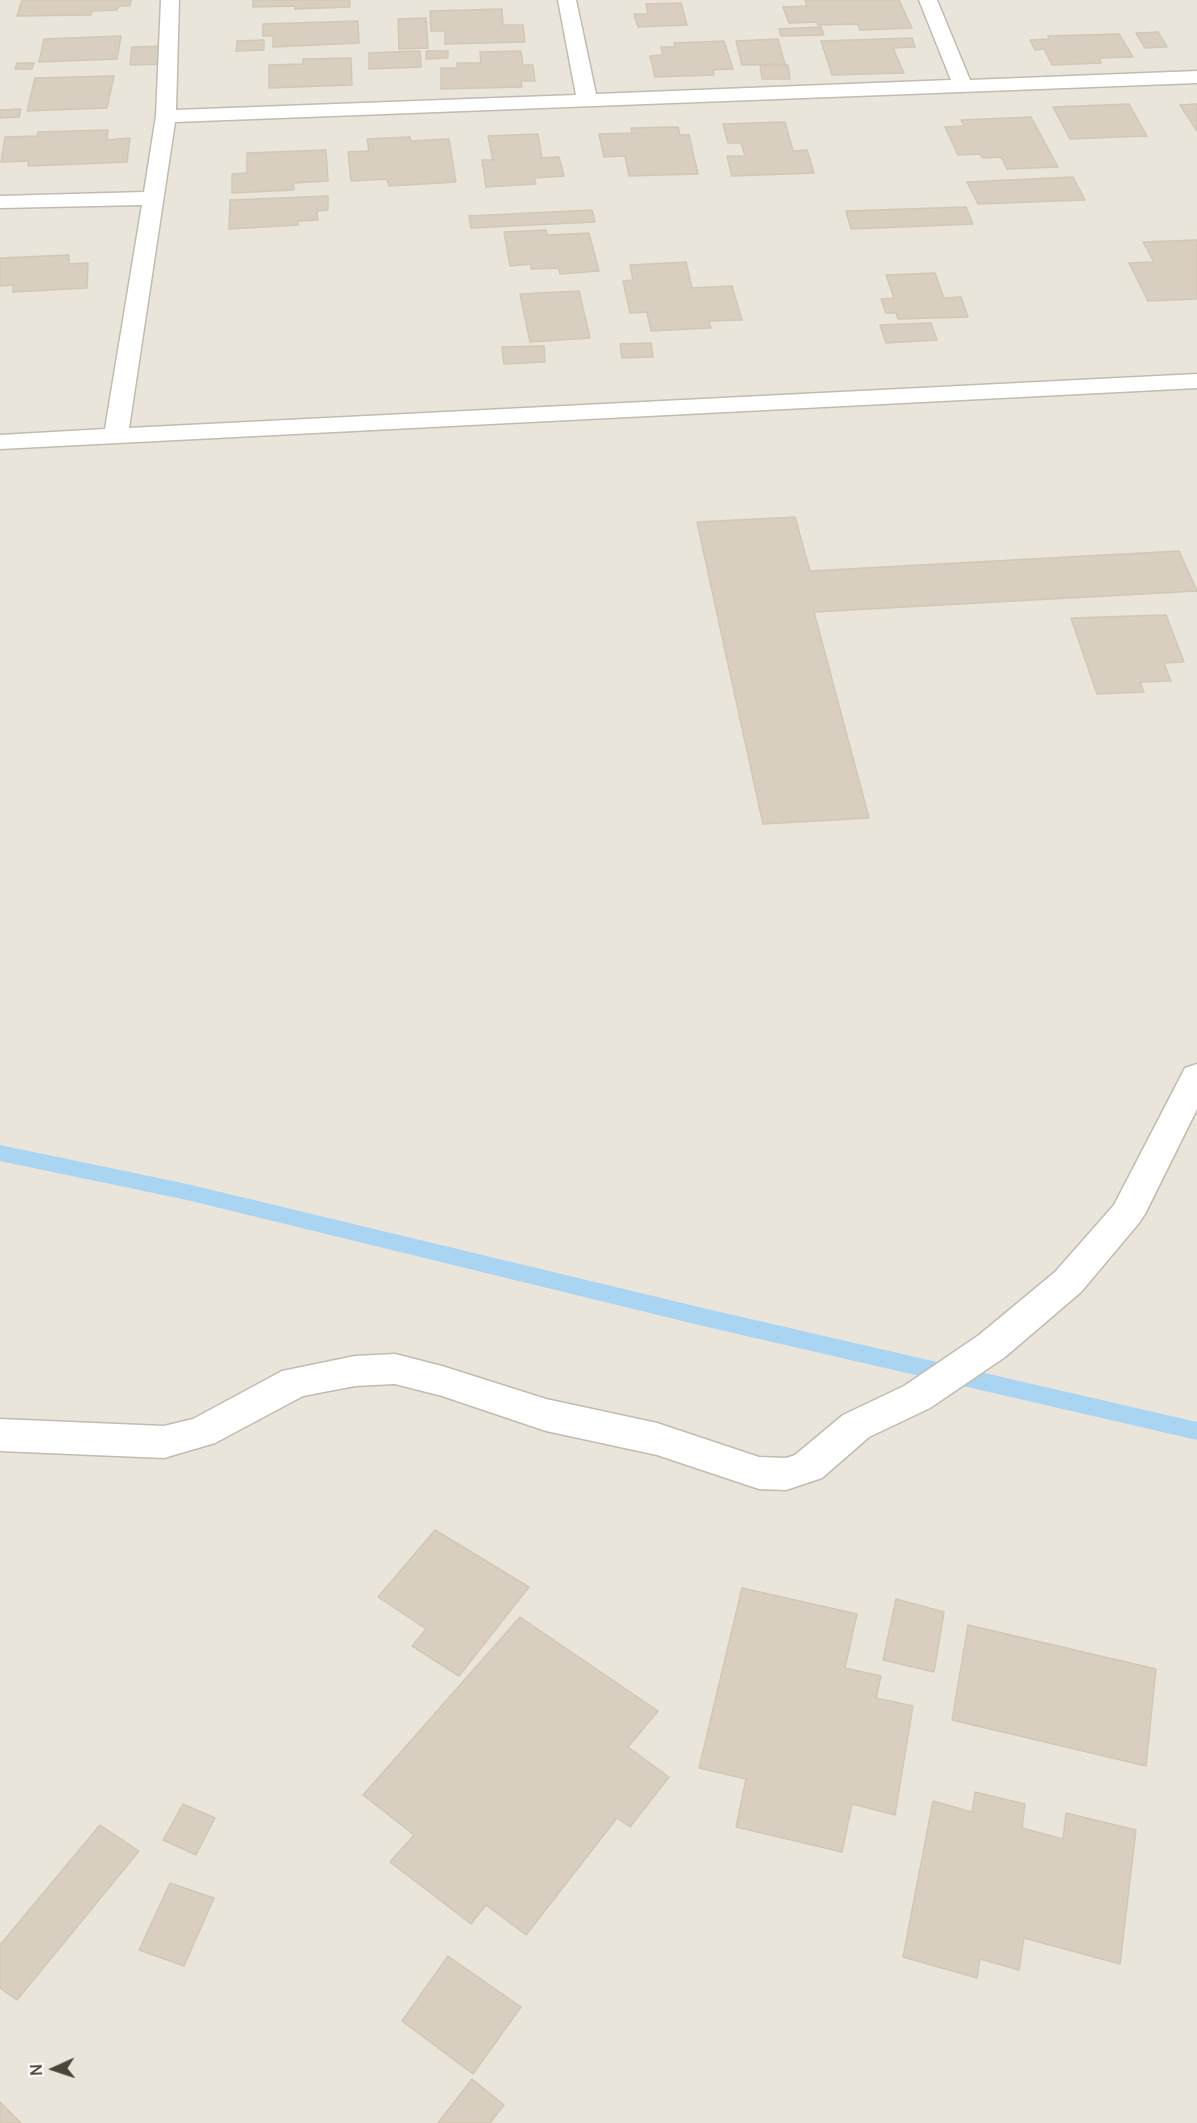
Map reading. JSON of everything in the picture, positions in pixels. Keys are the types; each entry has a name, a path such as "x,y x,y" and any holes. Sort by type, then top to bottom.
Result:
{"street":[{"path":"116,435 166,116 170,0"},
{"path":"567,0 587,100"},
{"path":"928,0 963,86"},
{"path":"166,116 1197,77"},
{"path":"0,202 152,198"},
{"path":"0,441 1197,381"},
{"path":"0,1435 165,1442 202,1432 295,1382 355,1371 395,1370 442,1381 546,1415 657,1439 759,1473 786,1474 808,1467 856,1426 917,1397 992,1346 1068,1282 1127,1214 1197,1076"}],"shaded area":[{"path":"0,0 1197,0 1197,2123 0,2123"}],"building":[{"path":"22,0 131,0 130,6 119,6 117,10 92,11 91,15 17,16"},
{"path":"253,0 350,0 350,7 295,9 295,6 253,7"},
{"path":"805,0 899,0 912,28 860,30 858,24 789,23 783,7 807,6"},
{"path":"681,3 687,25 638,27 634,14 648,14 646,4"},
{"path":"502,9 503,25 523,25 525,42 445,44 445,31 431,31 430,11"},
{"path":"426,18 428,48 399,49 398,19"},
{"path":"358,21 359,43 273,47 273,36 263,36 263,24"},
{"path":"821,27 824,35 781,36 779,29"},
{"path":"1158,32 1167,47 1145,48 1136,33"},
{"path":"1119,34 1133,57 1099,58 1101,63 1052,65 1044,49 1035,50 1030,40 1049,39 1048,36"},
{"path":"121,36 117,59 39,62 44,39"},
{"path":"912,38 915,47 893,48 904,73 832,75 821,41"},
{"path":"778,39 785,64 742,65 736,41"},
{"path":"264,40 264,50 236,51 237,41"},
{"path":"724,41 733,69 713,70 714,75 655,77 650,56 663,55 661,47 675,47 674,43"},
{"path":"163,46 162,64 130,65 132,47"},
{"path":"420,51 421,67 369,69 369,53"},
{"path":"426,51 448,51 448,58 426,59"},
{"path":"521,51 523,65 533,65 535,81 521,81 522,87 441,89 441,68 457,68 457,63 481,63 480,52"},
{"path":"351,58 352,85 269,88 269,65 303,64 303,59"},
{"path":"17,63 34,63 32,69 15,69"},
{"path":"760,65 788,65 790,79 762,79"},
{"path":"114,76 107,108 27,111 35,78"},
{"path":"1129,104 1147,136 1070,139 1053,107"},
{"path":"1197,104 1197,131 1180,105"},
{"path":"21,109 19,117 0,118 0,110"},
{"path":"1031,117 1058,167 1007,169 1001,157 983,158 980,154 958,155 945,127 964,126 961,120"},
{"path":"785,122 793,151 807,150 814,173 732,176 727,156 745,156 741,143 728,143 723,124"},
{"path":"678,127 680,135 689,135 698,174 629,176 625,156 604,157 599,134 632,133 631,128"},
{"path":"108,130 107,140 130,138 127,162 28,166 29,161 1,162 5,137 37,136 38,132"},
{"path":"538,134 542,158 559,157 564,176 534,178 536,184 486,187 482,160 493,160 488,136"},
{"path":"410,137 411,141 449,139 456,182 389,186 387,179 351,181 348,152 369,151 367,139"},
{"path":"326,150 328,181 294,183 294,190 232,193 232,174 247,173 247,153"},
{"path":"1073,177 1085,200 978,204 967,182"},
{"path":"328,196 328,210 317,211 318,220 298,221 298,225 229,229 230,200"},
{"path":"966,207 973,224 851,229 846,211"},
{"path":"592,210 595,222 471,228 469,216"},
{"path":"546,230 547,235 589,233 599,271 560,274 559,268 531,269 531,264 510,266 504,232"},
{"path":"1197,240 1197,299 1148,301 1129,263 1154,262 1143,242"},
{"path":"69,255 69,264 88,263 87,288 13,292 13,285 0,286 0,258"},
{"path":"686,262 692,288 732,286 742,320 709,321 711,328 651,331 647,312 630,313 623,281 633,280 630,265"},
{"path":"935,273 944,298 961,297 968,317 898,319 896,313 886,313 881,299 894,298 886,275"},
{"path":"579,291 590,338 530,342 520,294"},
{"path":"931,323 937,340 886,343 880,325"},
{"path":"651,343 653,357 622,358 620,344"},
{"path":"544,346 545,362 504,364 502,347"},
{"path":"795,517 810,571 1179,551 1197,591 814,612 869,818 763,824 697,522"},
{"path":"1166,615 1184,662 1164,663 1171,681 1140,682 1144,692 1097,694 1071,618"},
{"path":"435,1530 529,1587 459,1676 412,1646 426,1629 378,1597"},
{"path":"742,1588 857,1614 845,1668 881,1676 876,1698 913,1706 895,1815 852,1804 842,1852 736,1827 746,1779 699,1768"},
{"path":"896,1599 944,1612 934,1672 883,1660"},
{"path":"520,1617 658,1711 628,1747 669,1777 630,1827 617,1818 526,1935 486,1905 471,1924 390,1862 414,1835 363,1795"},
{"path":"968,1625 1156,1669 1146,1766 952,1720"},
{"path":"975,1792 1025,1804 1022,1828 1063,1839 1066,1813 1136,1830 1120,1964 1024,1938 1019,1970 980,1959 977,1978 903,1957 933,1801 972,1812"},
{"path":"183,1804 215,1818 196,1855 163,1840"},
{"path":"100,1825 139,1851 17,2000 0,1988 0,1945"},
{"path":"170,1883 214,1898 184,1966 139,1950"},
{"path":"448,1956 521,2007 473,2074 402,2021"},
{"path":"472,2079 504,2105 490,2123 438,2123"},
{"path":"0,2102 21,2123 0,2123"}],"waterway":[{"path":"0,1153 187,1192 703,1317 1197,1431"}]}
